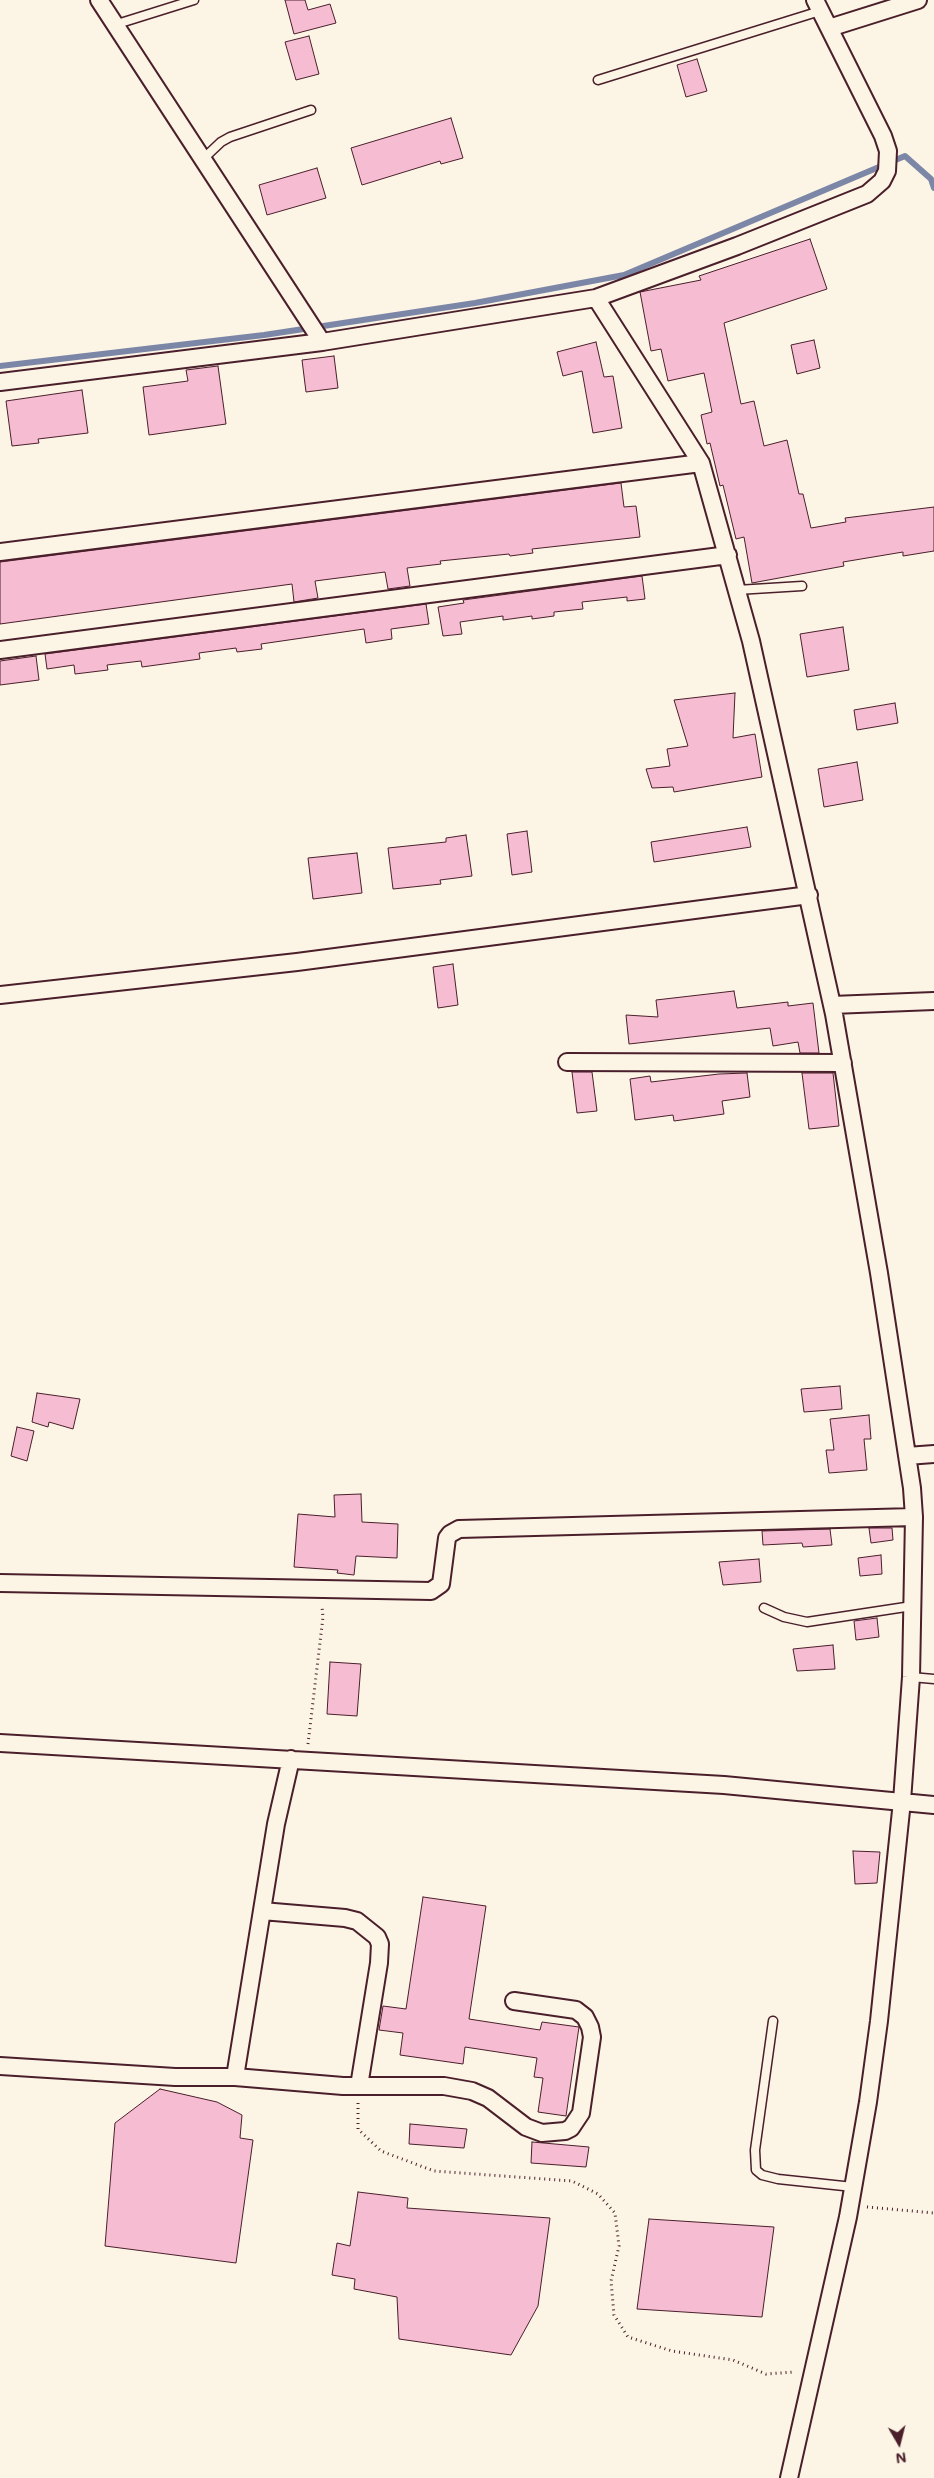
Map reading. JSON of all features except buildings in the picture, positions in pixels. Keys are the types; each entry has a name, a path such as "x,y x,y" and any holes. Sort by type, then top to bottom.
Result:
{"street":[{"path":"99,0 322,342"},
{"path":"829,28 918,0"},
{"path":"0,382 322,342 596,298 737,246 867,194 882,181 889,161 883,136 817,6"},
{"path":"596,298 702,463 751,641 832,1004 879,1273 907,1456 914,1516 911,1677 902,1800 879,2021 850,2205 789,2478"},
{"path":"0,552 702,463"},
{"path":"0,650 728,555"},
{"path":"0,996 297,962 809,895"},
{"path":"832,1004 934,1001"},
{"path":"567,1062 843,1064"},
{"path":"907,1456 934,1454"},
{"path":"0,1582 425,1591 436,1590 441,1584 446,1544 450,1534 467,1528 914,1516"},
{"path":"0,1743 724,1785 902,1800 934,1805"},
{"path":"235,2077 276,1824 298,1759"},
{"path":"262,1911 345,1918 362,1924 377,1937 380,1944 379,1963 359,2086"},
{"path":"0,2066 175,2077 235,2077 359,2086 444,2086 472,2091 488,2098 534,2130 554,2133 571,2128 581,2113 592,2037 590,2027 585,2017 576,2010 514,2000"}],"lane":[{"path":"114,25 194,0"},
{"path":"598,80 817,6"},
{"path":"202,160 221,142 230,137 311,110"},
{"path":"737,590 802,586"},
{"path":"764,1608 784,1617 807,1622 912,1606"},
{"path":"911,1677 934,1679"},
{"path":"773,2021 755,2150 756,2170 762,2175 778,2180 853,2187"}],"path":[{"path":"298,1759 323,1617 322,1588"},
{"path":"359,2086 358,2129 380,2151 434,2170 572,2181 598,2194 615,2213 619,2246 611,2281 614,2315 628,2337 672,2351 733,2360 766,2374 812,2372"},
{"path":"850,2205 934,2213"}],"waterway":[{"path":"0,366 264,335 475,303 624,275 905,156 931,179 934,188"}]}
